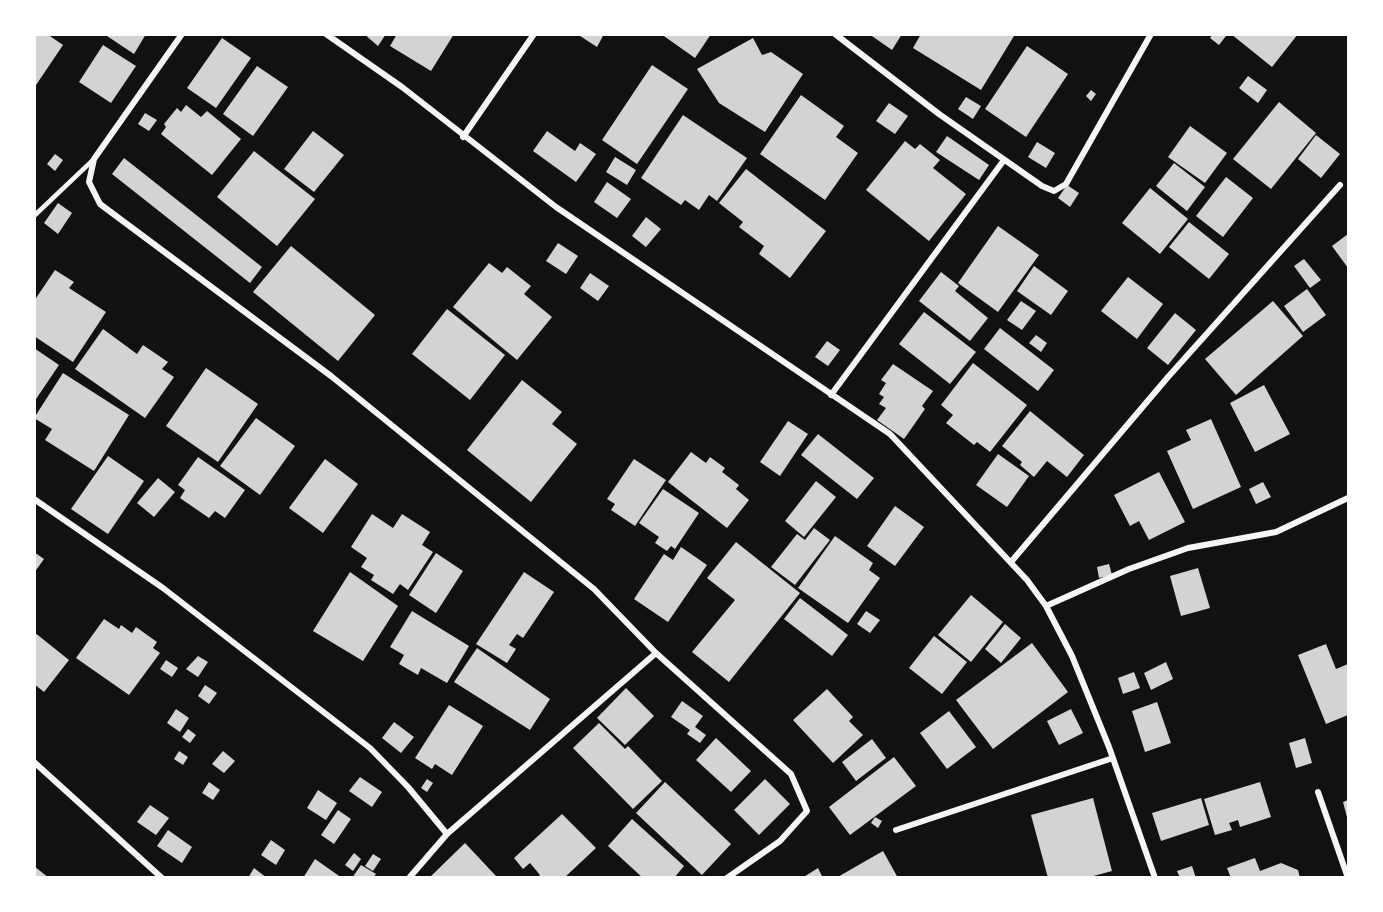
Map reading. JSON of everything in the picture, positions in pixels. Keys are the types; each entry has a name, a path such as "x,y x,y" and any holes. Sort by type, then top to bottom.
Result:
{"street":[{"path":"182,34 94,159 89,182 100,204 377,414 594,589 656,653 791,774 807,811 780,841 727,878"},
{"path":"326,34 402,87 463,137 503,163 566,213 890,434 1011,562 1046,606 1072,656 1113,758 1155,878"},
{"path":"463,137 534,34"},
{"path":"835,34 939,114 1042,186 1054,191 1066,184 1151,34"},
{"path":"831,395 1004,160"},
{"path":"1011,562 1168,377 1341,185"},
{"path":"1046,606 1129,568 1188,548 1276,532 1348,498"},
{"path":"34,499 163,588 370,748 408,787 447,834"},
{"path":"409,878 447,834 656,653"},
{"path":"896,830 1113,758"},
{"path":"34,762 162,878"},
{"path":"1318,792 1348,878"}],"lane":[{"path":"34,216 94,159"}],"building":[{"path":"34,34 47,34 63,45 34,88"},
{"path":"104,34 146,34 134,54"},
{"path":"364,34 386,34 378,46"},
{"path":"397,34 454,34 431,71 390,46"},
{"path":"577,34 604,34 597,47"},
{"path":"661,34 711,34 695,58"},
{"path":"869,34 902,34 892,50"},
{"path":"921,34 1012,34 1014,36 981,90 913,48"},
{"path":"1213,34 1226,36 1219,45 1210,38"},
{"path":"1231,34 1298,34 1272,67"},
{"path":"222,38 251,58 216,108 187,88"},
{"path":"753,38 762,55 771,52 803,74 765,132 719,103 697,69"},
{"path":"103,45 136,66 111,103 79,82"},
{"path":"1027,46 1068,74 1026,137 985,109"},
{"path":"652,65 688,89 637,164 602,140"},
{"path":"257,66 288,87 253,136 223,114"},
{"path":"1248,76 1267,90 1258,103 1239,88"},
{"path":"1091,90 1096,94 1091,101 1086,96"},
{"path":"801,95 844,126 836,137 858,153 825,200 760,154"},
{"path":"966,97 981,106 973,119 958,109"},
{"path":"1279,102 1316,133 1271,189 1233,159"},
{"path":"889,103 908,116 895,134 876,121"},
{"path":"186,105 201,117 207,111 241,139 212,175 161,134 166,127 164,124 177,108 181,112"},
{"path":"145,113 157,120 149,131 138,124"},
{"path":"683,115 747,158 717,201 709,195 699,210 685,200 681,205 641,178"},
{"path":"1190,126 1227,153 1205,183 1168,157"},
{"path":"313,131 344,155 314,192 284,169"},
{"path":"547,131 575,151 580,143 596,154 576,182 533,151"},
{"path":"1316,135 1340,154 1321,178 1298,159"},
{"path":"947,136 989,165 979,180 936,152"},
{"path":"905,141 915,149 920,144 940,160 933,168 966,194 929,241 866,190"},
{"path":"1037,142 1055,153 1046,168 1028,157"},
{"path":"254,151 315,199 277,246 217,197"},
{"path":"55,154 63,160 55,171 47,164"},
{"path":"615,157 636,170 627,185 606,172"},
{"path":"124,158 262,267 250,283 112,174"},
{"path":"1174,163 1205,187 1187,211 1156,186"},
{"path":"746,169 826,231 790,278 759,254 764,246 739,227 743,222 719,203"},
{"path":"1226,177 1253,198 1223,237 1196,216"},
{"path":"607,182 631,199 617,218 594,202"},
{"path":"1067,185 1079,193 1070,207 1058,198"},
{"path":"1150,188 1188,219 1160,254 1122,223"},
{"path":"58,203 72,213 58,234 44,223"},
{"path":"646,217 661,229 646,247 632,236"},
{"path":"1189,222 1229,254 1209,279 1169,247"},
{"path":"998,226 1039,255 998,312 958,283"},
{"path":"1348,234 1348,268 1332,246"},
{"path":"558,243 578,256 566,274 546,261"},
{"path":"291,246 375,315 338,361 253,292"},
{"path":"1304,259 1321,280 1310,288 1294,266"},
{"path":"489,263 502,273 507,267 531,286 524,294 552,317 517,360 453,307"},
{"path":"1034,266 1068,291 1051,315 1017,291"},
{"path":"55,270 74,282 69,288 106,312 73,362 34,336 34,301"},
{"path":"941,272 959,286 955,291 988,318 970,341 919,301"},
{"path":"590,273 609,286 598,301 580,288"},
{"path":"1128,277 1163,304 1137,339 1101,311"},
{"path":"1307,289 1326,315 1303,332 1284,306"},
{"path":"1021,301 1036,311 1022,330 1007,320"},
{"path":"1273,301 1303,336 1236,395 1205,359"},
{"path":"447,309 505,355 470,400 412,354"},
{"path":"924,312 976,352 950,384 899,344"},
{"path":"1175,313 1196,330 1168,365 1147,348"},
{"path":"1000,328 1054,370 1038,391 984,349"},
{"path":"103,329 137,354 143,345 168,362 162,369 174,377 145,418 75,369"},
{"path":"1036,335 1047,343 1041,352 1029,343"},
{"path":"827,341 840,350 828,366 815,357"},
{"path":"34,348 59,365 34,402"},
{"path":"973,363 1027,405 990,452 977,442 974,445 946,423 953,415 941,405"},
{"path":"893,364 933,391 922,406 925,409 904,439 877,420 886,408 879,404 884,397 879,394 886,383 881,380"},
{"path":"206,368 258,404 218,462 166,426"},
{"path":"63,373 129,415 94,471 45,440 52,429 34,418"},
{"path":"522,380 562,412 552,424 577,444 531,502 467,450"},
{"path":"1264,385 1290,434 1255,452 1230,403"},
{"path":"1030,411 1084,455 1067,477 1047,461 1034,477 1020,465 1022,462 1002,446"},
{"path":"256,418 295,446 260,495 220,466"},
{"path":"1211,419 1241,487 1193,509 1167,451 1191,440 1186,430"},
{"path":"788,421 808,434 780,476 760,462"},
{"path":"818,434 874,478 857,499 801,455"},
{"path":"691,452 706,463 710,457 725,468 722,472 739,485 736,489 749,500 727,528 668,482"},
{"path":"998,454 1029,476 1007,507 976,485"},
{"path":"108,456 144,481 108,534 71,509"},
{"path":"198,457 245,490 225,518 215,511 209,518 180,498 185,490 178,485"},
{"path":"325,459 358,484 323,533 289,508"},
{"path":"634,459 666,480 635,526 611,510 615,504 607,499"},
{"path":"1159,472 1185,522 1149,540 1139,521 1130,526 1114,495"},
{"path":"158,478 175,492 154,517 137,503"},
{"path":"816,481 836,497 804,537 785,521"},
{"path":"1263,482 1271,497 1256,504 1249,489"},
{"path":"663,489 699,513 675,549 671,546 667,551 655,543 659,537 639,523"},
{"path":"895,506 924,527 895,566 867,546"},
{"path":"372,514 393,528 402,514 430,532 422,545 433,552 408,590 400,584 393,594 371,580 374,575 361,567 367,558 351,547"},
{"path":"814,528 830,540 795,585 771,567 797,534 805,540"},
{"path":"835,536 873,563 869,570 880,578 848,623 798,588"},
{"path":"736,542 800,593 729,682 692,652 735,600 707,578"},
{"path":"681,547 707,565 668,622 634,599 664,554 673,560"},
{"path":"34,552 44,559 34,573"},
{"path":"436,553 463,571 436,613 409,595"},
{"path":"1109,564 1112,575 1099,578 1097,567"},
{"path":"1198,568 1210,608 1181,616 1170,576"},
{"path":"350,572 398,606 363,661 313,631"},
{"path":"524,572 554,592 523,638 517,634 509,645 516,649 507,663 476,644"},
{"path":"971,595 1003,622 971,662 938,635"},
{"path":"800,598 848,635 832,656 784,619"},
{"path":"412,611 469,646 447,683 421,668 418,675 399,664 404,655 390,647"},
{"path":"866,611 880,620 870,633 857,624"},
{"path":"104,619 119,629 121,625 132,633 136,627 157,642 153,648 160,653 129,695 76,658"},
{"path":"1005,624 1021,638 1001,663 985,649"},
{"path":"34,632 69,660 44,692 34,684"},
{"path":"934,636 967,662 942,694 909,668"},
{"path":"1032,643 1068,692 993,749 956,700"},
{"path":"1326,644 1336,669 1348,664 1348,715 1326,724 1298,655"},
{"path":"477,648 550,699 530,730 454,682"},
{"path":"198,656 208,662 198,677 186,669"},
{"path":"166,660 178,668 172,677 160,669"},
{"path":"1166,662 1173,679 1151,690 1144,673"},
{"path":"1134,672 1140,688 1123,694 1118,678"},
{"path":"205,685 217,693 209,704 198,696"},
{"path":"626,688 654,716 625,745 597,718"},
{"path":"827,689 853,717 849,721 863,735 833,763 793,720"},
{"path":"682,701 703,716 695,727 706,735 700,743 687,734 690,730 671,717"},
{"path":"1157,702 1171,743 1145,752 1132,711"},
{"path":"449,705 483,726 452,775 435,764 432,769 415,758"},
{"path":"176,709 189,718 180,732 167,723"},
{"path":"1071,709 1083,733 1059,745 1047,721"},
{"path":"949,711 976,747 947,769 920,733"},
{"path":"394,722 414,737 401,753 382,738"},
{"path":"599,723 625,749 628,746 662,781 633,809 573,748"},
{"path":"188,729 196,735 190,743 182,737"},
{"path":"716,738 751,771 731,792 696,760"},
{"path":"1305,738 1312,763 1296,768 1289,743"},
{"path":"872,739 886,758 856,781 842,762"},
{"path":"179,751 188,757 183,765 174,759"},
{"path":"223,751 235,761 224,773 212,764"},
{"path":"894,757 916,786 850,835 829,807"},
{"path":"360,777 382,792 372,807 349,791"},
{"path":"427,779 433,783 427,792 421,788"},
{"path":"765,779 790,804 759,835 734,810"},
{"path":"209,782 220,790 213,800 202,793"},
{"path":"665,782 731,844 702,875 636,813"},
{"path":"1260,782 1271,817 1240,827 1238,820 1229,823 1232,830 1215,835 1204,799"},
{"path":"318,790 337,803 326,820 307,808"},
{"path":"1093,798 1112,871 1086,878 1048,878 1031,815"},
{"path":"1201,798 1209,825 1161,841 1152,813"},
{"path":"1348,800 1348,821 1343,802"},
{"path":"150,805 169,818 156,835 137,822"},
{"path":"338,810 351,819 334,844 321,835"},
{"path":"562,814 596,848 564,878 537,878 540,875 530,863 523,869 514,858"},
{"path":"875,817 882,821 878,828 871,823"},
{"path":"632,819 684,866 674,878 643,878 608,846"},
{"path":"168,830 192,847 182,863 157,846"},
{"path":"271,840 285,850 276,865 261,855"},
{"path":"465,843 496,876 494,878 429,878"},
{"path":"883,851 898,878 836,878"},
{"path":"354,853 361,859 353,871 345,865"},
{"path":"373,854 381,859 373,871 365,866"},
{"path":"1255,858 1260,871 1281,863 1298,870 1300,878 1231,878 1227,868"},
{"path":"315,859 342,878 303,878"},
{"path":"361,865 376,874 373,878 352,878"},
{"path":"34,866 49,878 34,878"},
{"path":"1192,866 1196,878 1180,878 1177,871"},
{"path":"254,868 267,878 248,878"},
{"path":"818,868 823,878 802,878"}]}
